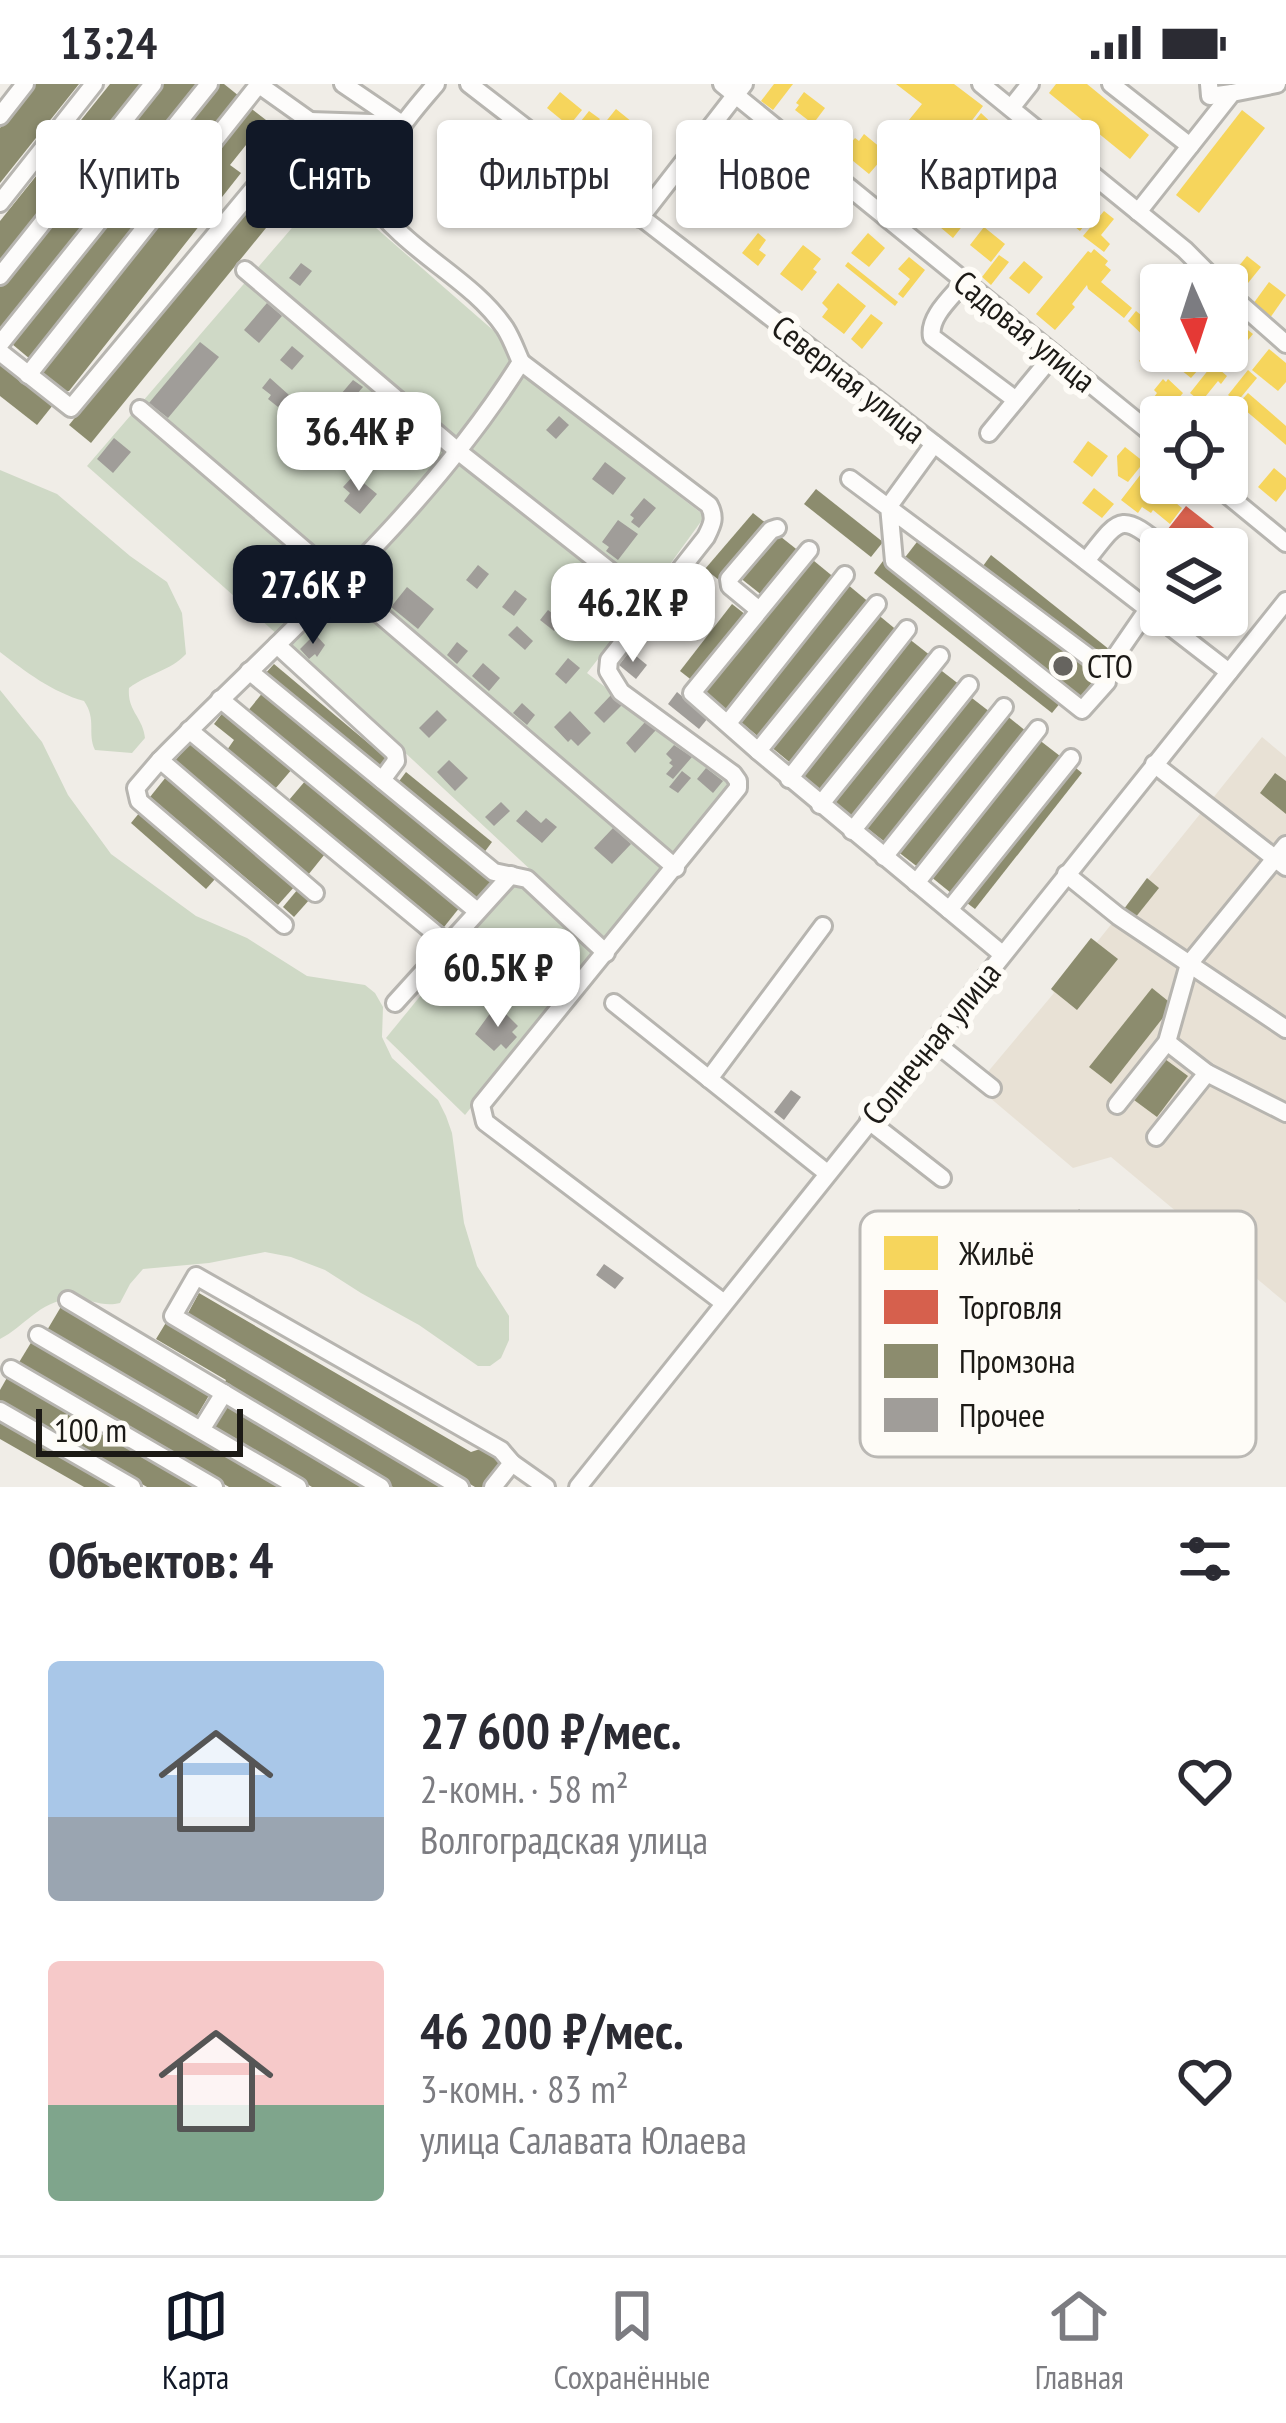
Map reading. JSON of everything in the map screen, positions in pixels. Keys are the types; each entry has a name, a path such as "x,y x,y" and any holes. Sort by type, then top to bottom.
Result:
{"street":[{"path":"0,116 25,84"},
{"path":"0,203 94,84"},
{"path":"0,276 153,84"},
{"path":"209,84 0,348 71,408 246,198"},
{"path":"28,375 258,84 309,120"},
{"path":"343,84 396,120"},
{"path":"405,120 436,84"},
{"name":"Северная улица","path":"469,84 515,120"},
{"path":"981,84 1199,264"},
{"path":"1011,109 1030,84"},
{"path":"1111,84 1190,146"},
{"path":"1212,118 1209,90 1232,93 1277,84"},
{"path":"652,201 734,88"},
{"name":"Садовая улица","path":"734,88 1140,424"},
{"path":"1138,212 1232,93"},
{"name":"Северная улица","path":"652,227 1140,601"},
{"path":"395,228 489,310 504,327 521,362 714,514 706,537 609,660 608,671 621,692 733,774 738,788 481,1106 485,1122 724,1303"},
{"path":"245,270 459,452 652,604"},
{"path":"964,281 932,322 932,337 1016,400"},
{"path":"1248,311 1286,344"},
{"path":"989,433 1054,354"},
{"path":"284,925 139,800 136,788 340,582 459,452 521,362"},
{"path":"140,409 676,868"},
{"path":"934,444 889,506 895,561 1082,710 1107,682 1106,670 1140,633"},
{"path":"850,479 1106,670"},
{"path":"1239,504 1286,543"},
{"path":"1086,561 1123,522 1140,528"},
{"path":"759,610 728,579 777,528"},
{"path":"809,550 692,693 1002,954"},
{"path":"728,723 845,575"},
{"name":"Солнечная улица","path":"578,1487 1286,602"},
{"path":"758,752 877,604"},
{"path":"789,779 907,629"},
{"name":"Северная улица","path":"1185,636 1229,672"},
{"path":"277,645 395,752 396,761 382,780"},
{"path":"820,805 940,656"},
{"path":"249,671 494,872 527,879 606,953"},
{"path":"852,831 969,685"},
{"path":"220,699 477,911"},
{"path":"884,857 1004,706"},
{"path":"916,883 1038,729"},
{"path":"190,730 448,944"},
{"path":"949,910 1071,758"},
{"path":"160,760 315,893"},
{"path":"1117,1105 1168,1042 1189,964 1282,856 1154,764"},
{"path":"1066,874 1118,916 1286,1029"},
{"path":"394,1003 511,875"},
{"path":"709,1079 823,926"},
{"path":"614,1004 827,1173"},
{"path":"933,1041 992,1088"},
{"path":"1168,1042 1208,1073 1286,1113"},
{"path":"1156,1137 1208,1073"},
{"path":"869,1120 943,1178"},
{"path":"460,1487 173,1316 196,1276 501,1450 546,1487"},
{"path":"68,1300 381,1487"},
{"path":"38,1335 298,1487"},
{"path":"11,1369 214,1487"},
{"path":"201,1430 224,1393"},
{"path":"0,1412 132,1487"},
{"path":"493,1487 512,1463"}],"shaded area":[{"path":"1262,737 1286,757 1286,1303 1256,1278 1256,1211 1176,1211 1111,1157 1073,1168 976,1086 1054,993 1051,989 1091,938 1097,942"}],"green space":[{"path":"292,228 376,228 494,331 533,383 705,516 587,673 730,783 607,941 295,650 87,466"},
{"path":"0,470 57,494 167,582 182,613 186,654 129,688 130,703 145,738 132,753 95,750 84,701 50,687 0,652"},
{"path":"0,690 42,742 68,795 111,854 196,916 247,938 307,976 365,985 375,993 383,1007 382,1037 392,1058 438,1100 452,1133 464,1223 477,1266 509,1316 509,1340 501,1358 490,1366 478,1366 325,1270 265,1252 143,1269 120,1303 59,1301 0,1339"},
{"path":"515,880 594,954 465,1115 386,1038"}],"building: Жильё":[{"path":"774,84 793,84 773,110 761,101"},
{"path":"896,84 954,84 983,106 972,120 909,120 922,104"},
{"path":"1056,84 1087,84 1149,135 1130,159 1100,135 1100,120 1082,120 1049,93"},
{"path":"560,92 582,110 574,120 562,120 547,108"},
{"path":"804,92 825,108 816,120 808,120 795,110"},
{"path":"616,109 630,120 607,120"},
{"path":"1242,110 1265,128 1199,213 1176,195"},
{"path":"864,134 877,145 877,165 869,174 853,161 853,140"},
{"path":"1104,211 1114,219 1101,235 1110,244 1104,252 1083,236 1090,228 1100,228"},
{"path":"941,228 961,228 953,238"},
{"path":"983,228 1005,244 991,262 970,245"},
{"path":"758,233 766,240 759,250 766,255 758,266 742,253"},
{"path":"868,233 885,248 869,267 851,253"},
{"path":"803,245 821,259 802,291 780,274"},
{"path":"1094,249 1111,270 1101,282 1132,308 1124,318 1087,285 1055,330 1036,314"},
{"path":"999,255 1009,262 991,285 982,277"},
{"path":"1247,256 1261,267 1248,283 1248,264 1240,264"},
{"path":"909,257 925,270 903,298 898,294 910,279 898,269"},
{"path":"1024,261 1043,277 1029,294 1009,278"},
{"path":"848,262 898,302 895,306 845,266"},
{"path":"1269,282 1286,295 1270,318 1253,304"},
{"path":"838,283 866,306 844,334 822,317 828,309 822,303"},
{"path":"1136,311 1140,314 1140,332 1128,321"},
{"path":"871,314 883,323 862,349 851,339"},
{"path":"1269,349 1286,363 1286,382 1278,391 1252,370"},
{"path":"1248,370 1257,378 1242,396 1228,395"},
{"path":"1207,372 1227,376 1206,396 1190,393"},
{"path":"1168,379 1183,393 1155,396 1154,390"},
{"path":"1248,393 1286,426 1286,445 1248,413"},
{"path":"1088,441 1108,456 1092,477 1073,462"},
{"path":"1125,447 1140,459 1140,467 1128,482 1118,476 1117,456"},
{"path":"1274,468 1286,478 1286,489 1276,502 1258,487"},
{"path":"1140,475 1140,504 1182,508 1170,524 1153,510 1142,507 1138,513 1121,500"},
{"path":"1094,488 1114,504 1102,518 1082,503"}],"building: Торговля":[{"path":"1186,506 1214,528 1169,528"}],"building: Промзона":[{"path":"35,84 79,84 50,120 36,120 36,138 0,183 0,128"},
{"path":"110,84 145,84 116,120 81,120"},
{"path":"163,84 199,84 170,120 134,120"},
{"path":"219,84 239,96 220,120 190,120"},
{"path":"249,107 266,120 246,120 246,145 230,165 241,173 222,197 222,141"},
{"path":"36,176 36,219 0,263 0,221"},
{"path":"246,208 246,228 266,228 91,443 69,425"},
{"path":"46,228 83,228 0,330 0,285"},
{"path":"104,228 134,228 30,359 12,344"},
{"path":"154,228 198,228 69,391 59,391 38,375"},
{"path":"0,363 53,405 37,425 0,396"},
{"path":"816,489 883,542 871,557 804,504"},
{"path":"753,513 767,524 719,580 705,569"},
{"path":"776,533 800,552 763,596 739,577"},
{"path":"920,538 1097,676 1080,698 903,560"},
{"path":"991,555 1110,650 1102,660 983,566"},
{"path":"808,556 836,579 729,714 701,691"},
{"path":"883,561 1061,702 1052,713 874,573"},
{"path":"847,584 871,604 760,738 736,718"},
{"path":"732,604 746,615 694,682 680,671"},
{"path":"876,613 899,632 793,765 770,746"},
{"path":"908,638 931,656 824,792 800,774"},
{"path":"274,664 386,758 377,769 264,675"},
{"path":"938,668 960,685 854,818 832,800"},
{"path":"264,691 496,880 478,901 247,712"},
{"path":"968,695 990,712 885,842 863,825"},
{"path":"224,711 293,768 275,789 227,750 234,740 214,724"},
{"path":"1006,715 1027,732 919,868 897,851"},
{"path":"1038,739 1060,756 951,893 930,876"},
{"path":"191,742 325,854 308,875 173,763"},
{"path":"1071,764 1082,773 975,909 963,900"},
{"path":"406,772 492,842 483,854 397,784"},
{"path":"1275,773 1286,781 1286,814 1260,793"},
{"path":"166,777 295,886 278,905 150,797"},
{"path":"306,780 460,907 444,927 289,800"},
{"path":"140,812 216,878 206,889 131,823"},
{"path":"1147,878 1159,888 1135,918 1124,909"},
{"path":"298,889 310,899 294,917 283,907"},
{"path":"1091,938 1118,959 1077,1010 1051,989"},
{"path":"1152,988 1173,1005 1111,1084 1089,1067"},
{"path":"1165,1059 1188,1076 1157,1117 1134,1100"},
{"path":"199,1293 471,1452 483,1448 499,1458 498,1466 484,1487 475,1487 187,1315"},
{"path":"62,1305 211,1392 195,1419 46,1332"},
{"path":"167,1321 448,1487 393,1487 223,1386 226,1380 156,1339"},
{"path":"32,1341 284,1487 229,1487 18,1364"},
{"path":"8,1376 201,1487 147,1487 0,1402"},
{"path":"227,1406 366,1487 312,1487 213,1429"},
{"path":"0,1420 117,1487 84,1487 0,1439"}],"building: Прочее":[{"path":"301,263 312,271 300,286 289,278"},
{"path":"267,303 282,316 259,343 244,330"},
{"path":"200,342 219,357 168,418 149,403"},
{"path":"292,346 304,356 292,370 280,360"},
{"path":"270,378 289,395 278,407 262,388"},
{"path":"353,380 363,387 350,402 341,394"},
{"path":"559,416 569,425 556,439 546,430"},
{"path":"349,423 359,431 347,446 337,437"},
{"path":"114,438 131,452 113,473 97,459"},
{"path":"605,462 626,478 613,495 592,479"},
{"path":"354,475 377,494 360,514 344,501 350,493 343,487"},
{"path":"644,498 656,508 639,528 630,515"},
{"path":"618,520 638,534 618,560 602,542"},
{"path":"478,565 489,574 477,589 466,580"},
{"path":"407,587 434,609 418,629 391,607"},
{"path":"515,590 527,599 514,616 502,607"},
{"path":"548,610 562,621 554,631 540,620"},
{"path":"517,626 533,641 525,650 508,635"},
{"path":"315,634 325,645 317,657 309,659 300,649"},
{"path":"457,642 468,651 457,664 447,655"},
{"path":"630,651 647,665 636,679 619,665"},
{"path":"568,658 580,668 566,684 555,674"},
{"path":"483,663 500,678 489,691 472,676"},
{"path":"677,692 708,718 699,729 668,704"},
{"path":"612,694 623,704 604,723 594,713"},
{"path":"522,703 535,715 527,725 513,713"},
{"path":"437,710 447,720 429,738 419,728"},
{"path":"570,711 591,733 578,746 554,727"},
{"path":"646,721 656,730 635,753 626,743"},
{"path":"674,745 692,757 673,779 666,774 673,766 666,754"},
{"path":"449,760 468,778 455,791 437,772"},
{"path":"706,768 723,781 713,793 697,779"},
{"path":"682,771 691,778 678,793 669,787"},
{"path":"501,802 510,811 494,826 485,817"},
{"path":"526,810 541,823 546,818 557,827 542,843 516,821"},
{"path":"613,828 631,844 612,864 594,848"},
{"path":"546,943 560,956 549,968 534,955"},
{"path":"535,968 553,985 543,997 524,979"},
{"path":"500,1008 518,1026 512,1032 517,1037 506,1049 501,1044 494,1051 475,1034 491,1012 494,1015"},
{"path":"791,1090 801,1097 784,1120 774,1112"},
{"path":"604,1264 624,1278 615,1289 596,1275"}],"place":[{"name":"СТО","path":"1063,666"}]}
